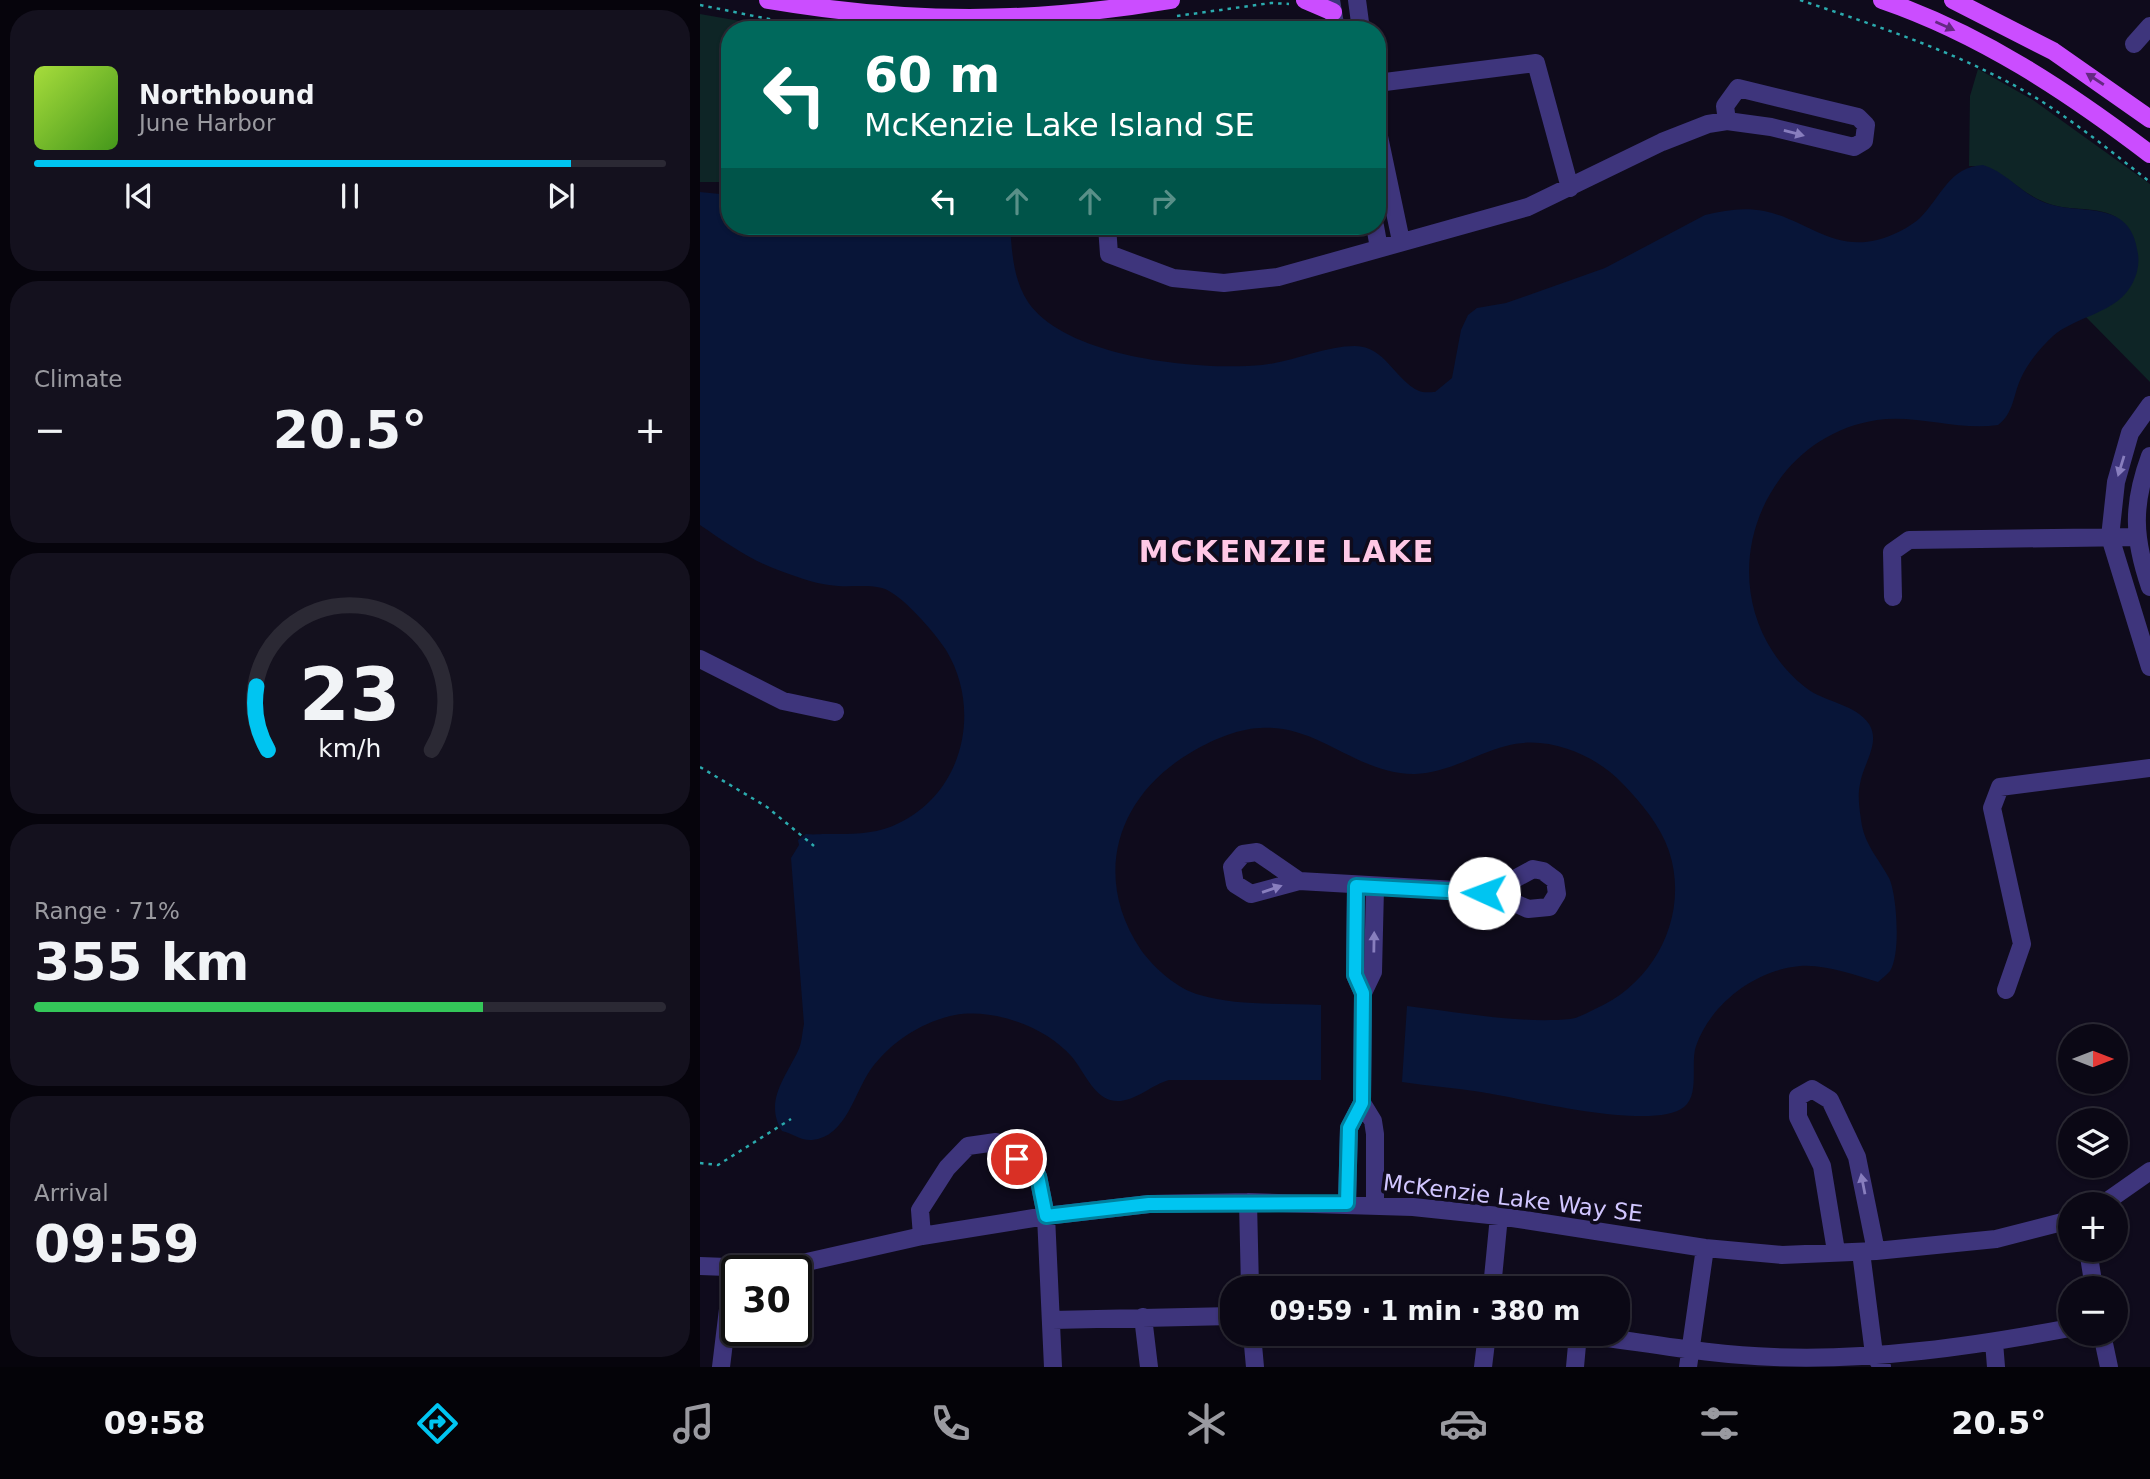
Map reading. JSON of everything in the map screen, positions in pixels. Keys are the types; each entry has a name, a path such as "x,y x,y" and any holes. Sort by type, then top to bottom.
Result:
{"main road":[{"path":"768,0 834,11 978,20 1168,9"},
{"path":"1882,0 1965,36 2040,75 2150,154"},
{"path":"1953,0 2053,51 2150,118"},
{"path":"1298,2 1333,14"}],"street":[{"path":"1357,0 1360,21"},
{"path":"2134,44 2150,26"},
{"path":"1386,82 1536,64 1570,188"},
{"path":"1108,235 1109,254 1173,278 1224,283 1278,277 1528,207 1662,142 1708,124 1727,121 1771,127 1854,147 1864,141 1866,125 1858,117 1738,88 1725,106 1727,121"},
{"path":"1386,170 1401,241"},
{"path":"1376,235 1379,248"},
{"path":"2150,405 2130,433 2116,482 2110,537 2150,667"},
{"path":"2150,456 2141,482 2143,516 2136,537 2146,561 2150,587"},
{"path":"1893,597 1892,552 1909,540 2136,537"},
{"path":"700,659 783,701 835,712"},
{"path":"2006,990 2022,944 1992,808 2000,786 2150,768"},
{"path":"1299,881 1375,888 1491,892"},
{"path":"1356,886 1355,975 1363,993 1362,1103 1375,1134 1375,1204"},
{"path":"1363,993 1373,972 1375,888"},
{"path":"1836,1251 1822,1166 1798,1116 1798,1097 1812,1089 1830,1100 1857,1157 1869,1252 1878,1360"},
{"path":"1347,1203 1349,1128 1362,1103"},
{"path":"922,1236 920,1210 947,1168 968,1146 996,1143 1038,1176 1046,1216 1053,1367"},
{"path":"2120,1192 2150,1171"},
{"path":"1248,1202 1250,1276"},
{"name":"McKenzie Lake Way SE","path":"812,1261 922,1236 1046,1216 1149,1204 1375,1204 1499,1216 1704,1248 1782,1255 1836,1251 1869,1252 1996,1239 2058,1223"},
{"path":"1493,1276 1499,1216"},
{"path":"1689,1358 1704,1248"},
{"name":"McKenzie Lake Way SE","path":"700,1266 721,1267"},
{"path":"1052,1320 1220,1315"},
{"path":"1143,1317 1149,1367"},
{"path":"1630,1345 1689,1358 1774,1362 1878,1360 2058,1330"},
{"path":"1994,1342 1996,1367"},
{"path":"721,1367 724,1346"},
{"path":"1253,1346 1255,1367"},
{"path":"1483,1367 1486,1346"},
{"path":"1575,1367 1577,1346"},
{"path":"2105,1346 2109,1367"}],"path":[{"path":"1800,0 1922,42 1980,68 2034,97 2150,182"},
{"path":"1168,9 1298,2"},
{"path":"700,5 779,21"},
{"path":"700,767 767,807 814,846"},
{"path":"700,1163 718,1165 791,1119"}],"green space":[{"path":"700,14 740,21 721,21 721,182 700,182"},
{"path":"1978,69 2033,100 2150,184 2150,382 2085,316 2110,305 2116,217 2098,211 2051,205 1998,173 1980,166 1969,166 1970,96"}],"water":[{"name":"MCKENZIE LAKE","path":"1983,165 1991,168 2041,201 2114,216 2125,223 2133,235 2138,254 2137,270 2132,284 2119,300 2061,330 2044,346 2024,372 2010,409 1998,425 1968,426 1892,419 1877,420 1839,431 1807,450 1782,477 1763,508 1752,543 1749,580 1756,617 1773,652 1804,686 1857,712 1872,731 1872,746 1859,789 1862,826 1892,886 1897,924 1893,963 1890,971 1878,982 1840,971 1800,966 1767,974 1737,991 1712,1016 1696,1046 1692,1095 1689,1102 1668,1114 1617,1115 1481,1092 1402,1082 1407,1006 1510,1019 1570,1019 1616,997 1635,982 1662,944 1671,922 1675,899 1674,875 1665,841 1644,807 1612,774 1585,756 1554,745 1522,743 1506,746 1450,767 1415,774 1375,767 1300,733 1281,729 1251,729 1224,736 1190,753 1165,771 1144,792 1129,815 1119,841 1115,867 1118,895 1126,922 1141,950 1159,971 1183,988 1214,999 1229,1001 1321,1005 1321,1080 1169,1080 1133,1098 1110,1100 1098,1093 1061,1046 1034,1029 986,1014 955,1015 919,1028 888,1050 871,1069 848,1112 833,1131 824,1137 808,1140 782,1131 775,1110 778,1090 799,1048 804,1024 791,858 799,845 798,840 806,834 854,834 882,830 921,809 939,791 952,770 960,747 964,722 963,698 957,673 946,650 917,615 890,591 876,587 823,584 790,575 748,556 700,525 700,192 721,194 721,235 1011,235 1014,265 1028,302 1046,321 1072,336 1102,348 1171,362 1236,366 1285,361 1343,347 1365,347 1382,357 1411,386 1421,392 1435,392 1452,378 1461,330 1468,315 1477,308 1506,303 1605,268 1705,215 1720,212 1742,209 1764,211 1832,238 1861,242 1882,239 1920,218 1954,177 1971,167"}],"district":[{"name":"MCKENZIE LAKE","path":"1287,551"}],"route":[{"path":"1017,1159 1038,1176 1046,1216 1149,1204 1347,1203 1349,1128 1362,1103 1363,993 1355,975 1356,886 1484,893"}]}
